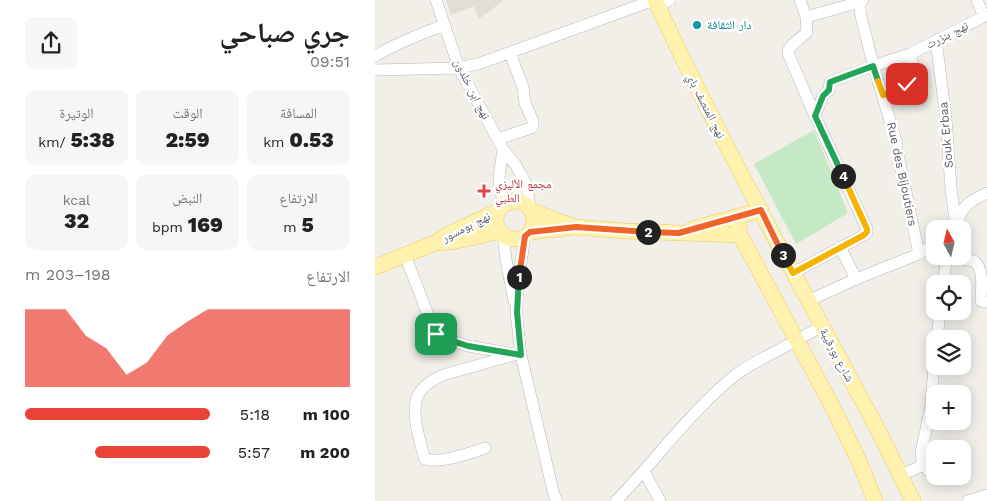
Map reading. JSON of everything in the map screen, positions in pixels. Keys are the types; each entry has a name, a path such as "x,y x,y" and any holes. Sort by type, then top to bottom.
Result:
{"main road":[{"name":"نهج المنصف باي","path":"659,2 691,75 761,210"},
{"name":"نهج بومسور","path":"375,267 435,243 511,201 524,203 531,209 576,227"},
{"name":"نهج بومسور","path":"500,208 496,218 496,225 501,233 510,238 576,227 740,235"},
{"path":"527,234 534,226 531,209"},
{"name":"نهج بومسور","path":"679,233 761,210"},
{"name":"شارع بورقيبة","path":"761,210 879,432 913,501"},
{"path":"737,216 740,235 839,419 860,463 875,501"},
{"name":"نهج بومسور","path":"435,243 452,242 501,233"}],"street":[{"name":"نهج ابن خلدون","path":"436,0 459,68 501,144 527,185 531,209"},
{"path":"793,273 867,232 788,53 791,46 807,32 806,17 800,0"},
{"path":"977,0 985,16"},
{"path":"375,70 459,68 478,64 659,2"},
{"path":"806,17 858,2"},
{"name":"Rue des Bijoutiers","path":"858,2 873,66 897,144 919,254"},
{"name":"نهج بنزرت","path":"815,116 823,96 829,90 830,82 910,54 985,16"},
{"path":"375,56 419,34 444,25"},
{"name":"Souk Erbaa","path":"936,40 956,220"},
{"path":"500,208 501,144 533,126 533,121 525,103 523,87 510,53"},
{"path":"883,95 904,89 907,84 916,78 910,54"},
{"path":"958,220 962,210 985,194"},
{"path":"501,233 510,285 517,312"},
{"path":"527,234 519,275 517,312 518,355 554,499"},
{"path":"840,247 856,280"},
{"path":"808,301 926,250"},
{"path":"405,255 436,334 468,346 518,355"},
{"path":"971,261 979,266 981,301 987,302"},
{"path":"616,501 694,415 729,381 741,372 822,326"},
{"path":"485,448 443,460 431,461 425,459 414,415 419,393 432,379 443,374 518,355"},
{"path":"926,468 923,465 921,452 931,406 933,375"},
{"path":"901,476 923,465"},
{"path":"644,471 660,501"},
{"path":"969,501 987,495"}],"shaded area":[{"path":"446,0 504,0 479,19 474,6 451,15"}],"green space":[{"path":"814,130 848,213 796,244 754,164"}],"place":[{"name":"دار الثقافة","path":"697,25"},
{"name":"مجمع الأليزي الطبي","path":"484,191"}],"route":[{"path":"436,334 468,346 521,355 517,312 519,275 525,236 530,232 576,227 679,233 761,210 793,273 867,232 815,116 823,96 829,90 830,82 873,66 883,95 904,89 907,84"}]}
